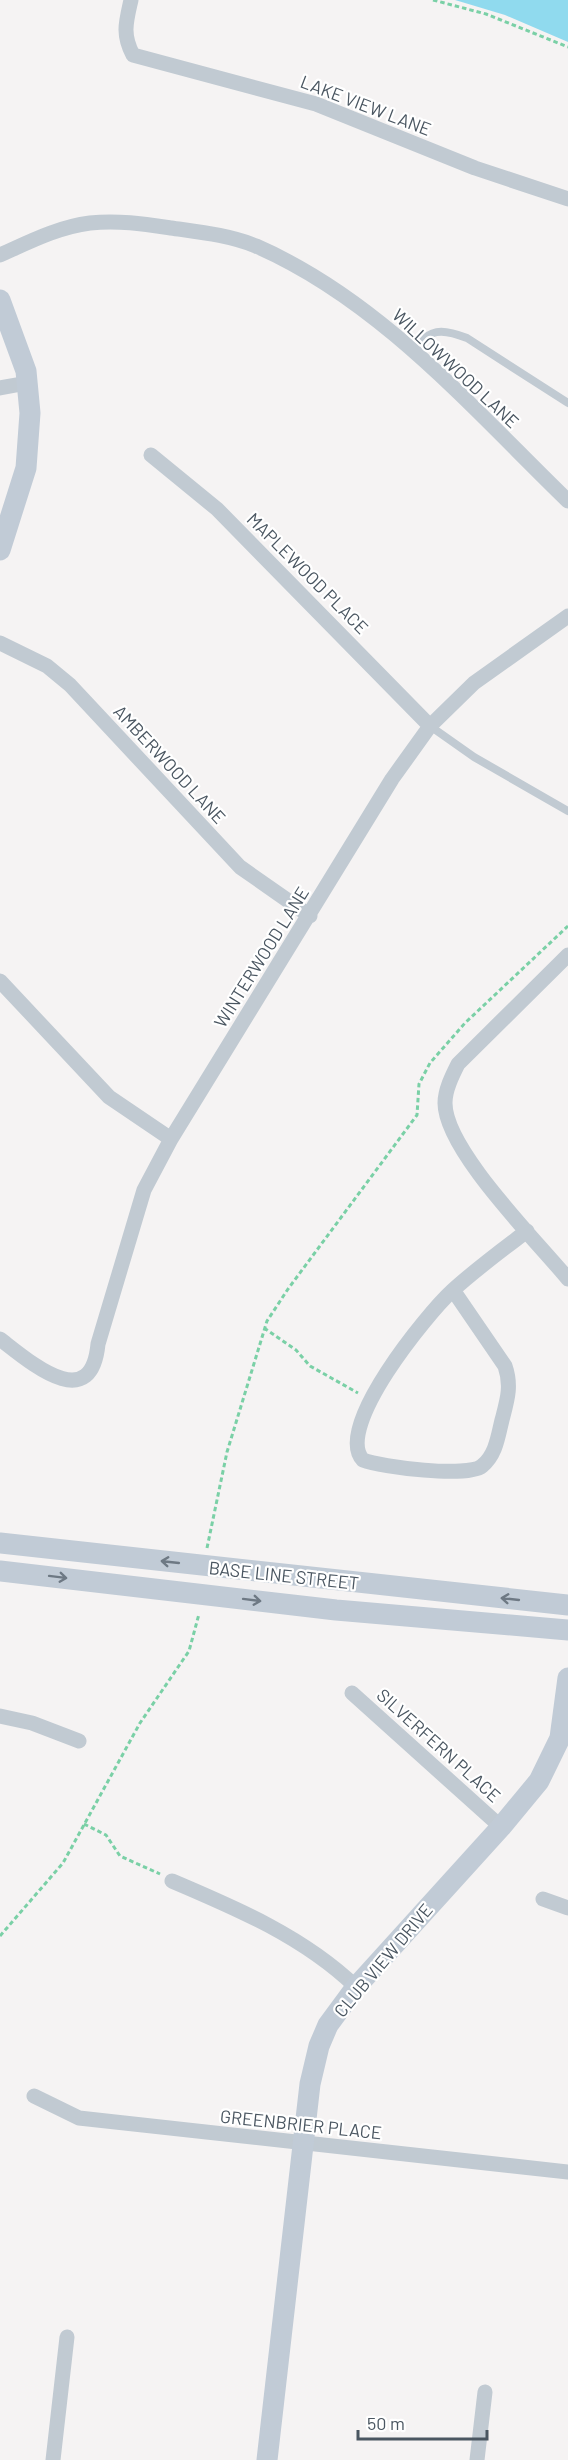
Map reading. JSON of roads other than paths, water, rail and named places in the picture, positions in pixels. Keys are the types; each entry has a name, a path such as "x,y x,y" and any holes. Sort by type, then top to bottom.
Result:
{"main road":[{"path":"0,300 26,371 30,413 26,468 0,550"},
{"name":"BASE LINE STREET","path":"0,1543 568,1605"},
{"name":"BASE LINE STREET","path":"0,1570 336,1610 568,1630"},
{"name":"CLUB VIEW DRIVE","path":"267,2460 310,2084 319,2046 328,2025 356,1987 501,1827 539,1781 560,1738 568,1678"}],"street":[{"name":"LAKE VIEW LANE","path":"131,0 126,21 125,40 133,55 316,104 475,168 568,199"},
{"name":"WILLOWWOOD LANE","path":"0,255 45,235 88,224 124,221 210,233 254,245 291,264 343,296 410,348 568,501"},
{"path":"0,388 27,383"},
{"name":"MAPLEWOOD PLACE","path":"152,455 217,509 430,726"},
{"name":"WINTERWOOD LANE","path":"0,1339 54,1377 67,1381 80,1379 91,1372 97,1361 98,1344 144,1190 171,1139 392,779 430,726 474,683 568,616"},
{"name":"AMBERWOOD LANE","path":"0,643 47,666 70,685 240,867 310,916"},
{"path":"568,955 458,1064 450,1082 445,1103 450,1129 471,1163 568,1279"},
{"path":"0,981 108,1098 171,1139"},
{"path":"453,1290 505,1366 510,1379 508,1397 494,1451 481,1468 471,1471 453,1472 383,1465 363,1460 357,1448 358,1436 370,1399 424,1319 453,1290 527,1231"},
{"name":"SILVERFERN PLACE","path":"352,1693 501,1827"},
{"path":"0,1716 32,1723 79,1742"},
{"path":"172,1881 225,1903 279,1930 331,1964 356,1987"},
{"path":"543,1899 568,1908"},
{"name":"GREENBRIER PLACE","path":"34,2096 79,2118 568,2172"},
{"path":"53,2460 67,2337"},
{"path":"477,2460 485,2392"}],"lane":[{"path":"410,348 430,333 449,331 467,338 568,403"},
{"path":"430,726 474,757 568,811"}],"water":[{"path":"455,0 568,0 568,42 505,15"}]}
